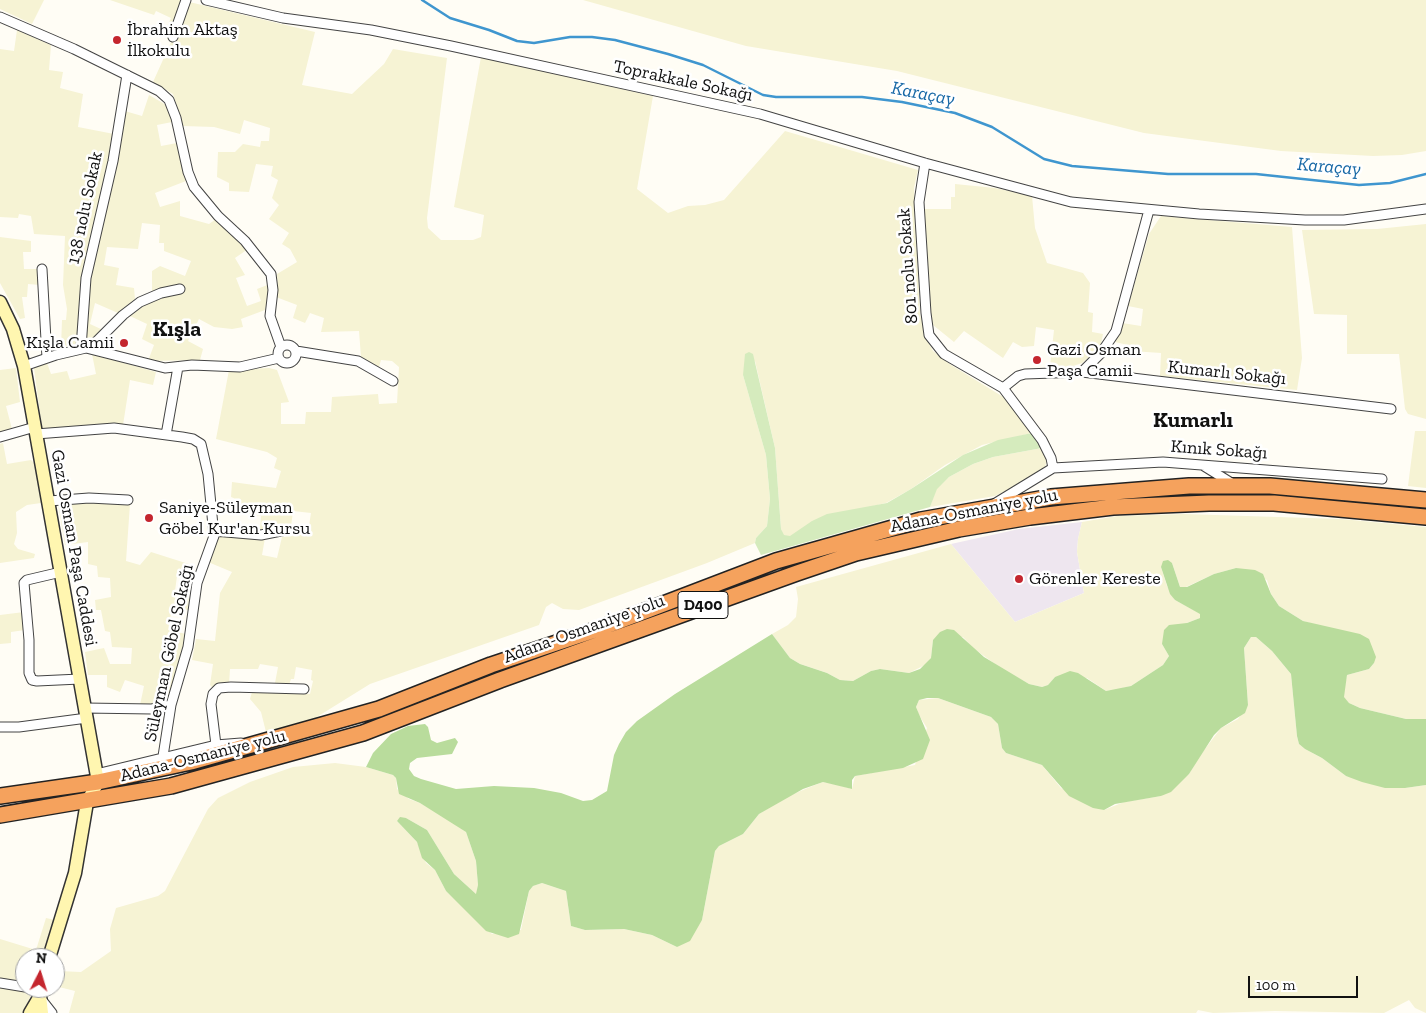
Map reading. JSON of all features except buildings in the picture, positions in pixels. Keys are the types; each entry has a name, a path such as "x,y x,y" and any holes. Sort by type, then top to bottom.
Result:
{"highway":[{"name":"Adana-Osmaniye yolu","path":"0,796 264,743 379,709 491,665 598,629 776,561 921,520 992,506 1132,489 1234,485 1270,486 1426,500"},
{"name":"Adana-Osmaniye yolu","path":"0,815 87,802 171,786 363,733 500,680 797,573 856,553 959,529 1030,517 1113,507 1209,503 1274,503 1426,517"}],"street":[{"path":"173,37 186,0"},
{"name":"Toprakkale Sokağı","path":"206,0 283,18 371,30 451,46 760,114 925,163 1071,202 1150,210 1305,220 1344,220 1426,209"},
{"path":"0,17 74,49 127,75 159,91 169,100 176,118 184,159 194,187 202,199 245,241 268,268 273,281 270,316 281,347"},
{"name":"138 nolu Sokak","path":"86,348 86,278 112,161 127,75"},
{"name":"801 nolu Sokak","path":"925,163 920,207 929,335 944,354 1003,388"},
{"path":"1082,372 1101,353 1116,331 1150,210"},
{"path":"42,269 47,358"},
{"path":"24,366 86,348 133,307 161,293 180,289"},
{"name":"Gazi Osman Paşa Caddesi","path":"0,302 13,329 24,366 97,778"},
{"path":"296,351 296,357 292,362 283,362 279,358 278,352 281,347 290,345 296,351 358,361 393,381"},
{"path":"86,348 157,367 192,365 240,367 279,358"},
{"path":"166,435 178,367"},
{"name":"Kumarlı Sokağı","path":"1003,388 1018,376 1026,374 1082,372 1391,409"},
{"path":"1003,388 1048,449 1053,468"},
{"name":"Süleyman Göbel Sokağı","path":"0,437 36,431 105,428 193,439 200,444 208,474 214,531 213,543 197,583 188,647 170,705 162,763"},
{"name":"Kınık Sokağı","path":"992,506 1053,468 1147,462 1202,464 1382,479"},
{"path":"1202,464 1234,485"},
{"path":"49,501 89,498 128,500"},
{"path":"214,531 261,535 286,530"},
{"path":"61,572 27,580 24,583 30,640 29,673 32,680 36,681 80,679"},
{"path":"216,745 211,704 213,694 219,688 304,689"},
{"path":"0,727 19,727 86,713 152,709 170,705"},
{"path":"162,763 216,745 264,743"},
{"path":"52,948 70,894 87,802 97,778"},
{"path":"0,982 15,985"},
{"path":"30,1013 36,998"},
{"path":"40,998 42,1013"},
{"path":"44,998 52,1013"}],"shaded area":[{"path":"0,0 44,0 32,24 0,9"},
{"path":"110,0 181,0 315,32 302,85 352,94 384,64 393,49 447,58 427,218 428,228 441,240 473,240 481,237 484,215 454,207 481,57 653,96 637,189 668,213 688,206 705,205 724,200 785,131 918,170 914,188 920,315 927,340 933,351 951,365 1005,398 1032,433 982,445 945,465 911,489 886,503 869,507 790,537 783,535 781,529 775,448 755,361 743,375 766,455 770,499 767,526 756,538 755,543 707,563 579,610 563,609 552,603 546,607 539,625 370,684 312,720 267,736 261,712 250,699 252,692 310,694 313,681 311,680 312,670 296,667 294,679 291,679 289,685 275,683 278,667 260,664 258,669 230,669 229,684 213,688 210,685 213,664 192,660 196,639 215,641 220,593 232,572 208,562 220,535 265,538 262,555 277,558 282,537 308,532 311,513 293,511 291,527 272,530 260,530 261,516 234,514 236,499 231,497 232,482 276,488 281,471 274,468 277,458 267,452 216,439 229,370 269,368 277,370 289,402 281,403 281,424 305,424 306,412 331,412 332,397 378,394 379,404 397,403 399,367 392,361 381,360 379,367 361,357 359,331 321,332 324,318 310,313 305,323 293,318 297,305 276,297 278,291 277,274 297,262 290,249 282,244 289,233 269,219 279,205 272,198 278,180 271,176 273,166 256,164 249,192 229,191 229,183 217,177 218,152 235,152 243,144 260,147 261,141 269,141 270,128 244,120 240,134 214,127 183,126 173,94 153,82 171,42 167,39 170,31 166,28 171,18 156,11 154,15"},
{"path":"583,0 1426,0 1426,151 1402,155 1373,156 1281,151 1144,133 897,71 746,46"},
{"path":"17,30 51,45 49,70 63,72 60,88 83,94 78,127 114,134 118,109 142,116 149,95 168,106 172,122 157,125 161,146 177,143 186,181 155,193 160,207 180,201 180,216 209,224 216,219 248,249 235,258 245,275 236,278 247,306 261,301 257,289 270,284 265,310 241,319 243,327 232,329 214,327 199,319 188,341 203,349 200,360 148,361 154,345 142,339 147,324 130,316 149,302 152,294 152,271 160,266 185,276 191,261 164,251 164,243 159,243 160,225 142,223 138,249 107,247 104,265 119,268 116,285 134,288 135,299 118,313 95,303 90,324 103,330 91,344 61,347 62,320 66,320 67,309 63,285 65,236 34,234 31,216 19,214 18,218 0,217 0,49 14,51"},
{"path":"955,184 995,188 1032,196 1035,228 1047,263 1083,273 1090,283 1088,312 1093,313 1092,332 1103,334 1101,344 1082,363 1070,367 1050,366 1054,330 1036,327 1034,346 1022,347 1013,342 1003,358 964,331 954,342 933,325 930,320 923,209 951,209 951,197 955,197"},
{"path":"1161,216 1292,227 1302,358 1297,390 1160,376 1161,353 1132,351 1132,346 1115,342 1122,323 1141,326 1143,309 1128,306 1149,234"},
{"path":"1426,224 1426,419 1408,414 1405,409 1399,354 1347,354 1347,315 1314,314 1302,230 1377,229"},
{"path":"0,237 31,241 31,252 23,252 24,269 40,269 40,285 28,284 27,297 22,297 25,318 20,319 0,283"},
{"path":"92,354 156,372 153,385 130,380 123,425 102,424 42,429 34,368 47,363 51,374 67,371 70,380 96,374"},
{"path":"16,368 20,402 6,406 12,429 0,433 0,370"},
{"path":"1415,431 1426,431 1426,488 1408,486"},
{"path":"3,443 7,464 31,460 35,464 43,498 41,503 27,505 16,512 17,533 14,544 18,549 35,554 34,558 0,563 0,444"},
{"path":"1042,448 1047,460 1045,467 1016,486 995,496 930,507 936,489 949,477 973,464 993,457"},
{"path":"86,502 130,504 126,561 140,565 151,552 195,566 191,578 177,576 175,591 189,594 188,610 172,608 168,630 186,634 174,685 166,701 159,705 140,705 144,686 125,680 120,692 107,687 107,675 88,675 85,652 104,648 110,664 131,664 132,648 112,647 110,632 105,631 101,610 96,610 95,600 111,597 110,578 98,577 97,566 88,564 88,542 65,545 58,504"},
{"path":"1184,514 1341,519 1426,527 1426,719 1406,719 1360,708 1349,703 1344,698 1347,675 1369,669 1374,663 1331,629 1303,621 1279,606 1271,594 1267,580 1236,568 1214,574 1186,587 1180,587 1172,563 1161,567 1167,586 1175,600 1201,614 1200,618 1187,623 1162,644 1169,656 1163,665 1131,686 1115,690 1106,691 1087,678 1055,677 1048,685 1042,687 1029,684 1002,669 973,648 963,637 933,640 931,658 927,664 909,673 880,669 871,671 853,681 840,680 790,658 772,634 788,625 796,617 798,599 796,587 951,544 1015,622 1084,593 1077,552 1082,522 1117,516"},
{"path":"1082,522 1077,552 1084,593 1015,622 951,544 1019,529"},
{"path":"24,612 25,630 11,632 11,643 0,644 0,615"},
{"path":"1251,637 1256,637 1272,651 1291,674 1297,736 1299,744 1305,749 1322,758 1346,776 1405,788 1426,785 1426,1013 1415,1008 1409,1000 1384,1013 1275,1011 1213,1013 1198,1010 1196,1013 69,1013 75,991 65,988 65,971 81,972 111,951 110,929 116,908 158,896 165,891 208,809 218,798 250,782 293,767 335,763 366,767 393,775 396,778 397,789 409,799 445,817 466,832 476,861 477,895 454,874 427,830 406,818 397,821 417,842 426,863 435,870 446,891 492,934 521,930 529,891 533,886 542,883 566,891 571,926 585,930 624,929 652,935 677,947 702,920 715,851 719,846 743,834 759,814 786,797 823,782 852,789 855,776 915,765 927,728 916,707 919,700 938,698 991,717 998,724 1002,748 1006,753 1042,765 1061,788 1104,810 1124,802 1161,796 1189,774 1198,758 1221,728 1238,719 1248,705 1244,648"},
{"path":"46,918 55,920 48,948 37,948"},
{"path":"0,939 29,948 15,948 15,980 0,978"},
{"path":"0,985 15,988 15,998 30,998 24,1013 0,1013"}],"green space":[{"path":"749,352 753,354 775,448 781,529 784,535 790,536 812,521 827,514 887,503 963,455 998,440 1032,433 1042,448 993,457 973,464 949,477 937,489 930,507 761,555 755,543 756,538 767,526 770,499 766,455 743,375 745,354"},
{"path":"1168,560 1172,563 1180,587 1187,587 1214,574 1236,568 1255,570 1263,574 1271,594 1279,606 1303,621 1360,634 1369,639 1376,657 1374,663 1369,669 1347,675 1344,697 1349,703 1360,708 1406,719 1426,719 1426,785 1385,788 1362,782 1346,776 1299,744 1291,674 1272,651 1256,637 1251,637 1244,648 1248,705 1245,713 1221,728 1214,735 1189,774 1171,792 1161,796 1115,804 1104,810 1093,808 1069,796 1042,765 1006,753 1002,748 998,724 991,717 938,698 927,698 919,700 916,707 930,740 923,759 903,768 855,776 852,780 852,789 823,782 803,789 759,814 743,834 719,846 715,851 702,920 690,941 677,947 652,935 624,929 585,930 571,926 566,891 542,883 533,886 529,891 519,934 508,938 486,931 446,891 435,870 422,858 417,842 397,821 400,817 406,818 427,830 454,874 476,894 478,885 476,861 466,832 420,803 399,794 396,778 393,775 366,767 373,753 391,734 408,726 425,724 428,727 431,740 437,743 455,738 458,742 452,754 417,758 410,763 409,769 414,776 456,789 494,786 534,788 561,793 583,801 592,800 607,791 614,755 626,732 637,721 675,694 772,634 790,658 840,680 853,681 871,671 880,669 909,673 920,669 931,658 933,640 940,632 947,629 954,630 984,657 1029,684 1042,687 1048,685 1055,677 1070,671 1078,673 1106,691 1131,686 1163,665 1169,656 1162,644 1164,630 1169,625 1187,623 1200,618 1200,614 1175,600 1170,594 1161,567 1163,561"}],"waterway":[{"name":"Karaçay","path":"422,0 450,18 517,41 534,43 570,37 615,40 703,65 763,95 776,97 862,97 902,102 955,113 992,127 1044,159 1072,166 1168,174 1256,174 1359,185 1390,183 1426,174"}],"place":[{"name":"İbrahim Aktaş İlkokulu","path":"117,40"},
{"name":"Kışla Camii","path":"124,343"},
{"name":"Gazi Osman Paşa Camii","path":"1037,360"},
{"name":"Saniye-Süleyman Göbel Kur'an Kursu","path":"149,518"},
{"name":"Görenler Kereste","path":"1019,579"}],"district":[{"name":"Kışla","path":"177,330"},
{"name":"Kumarlı","path":"1193,421"}]}
